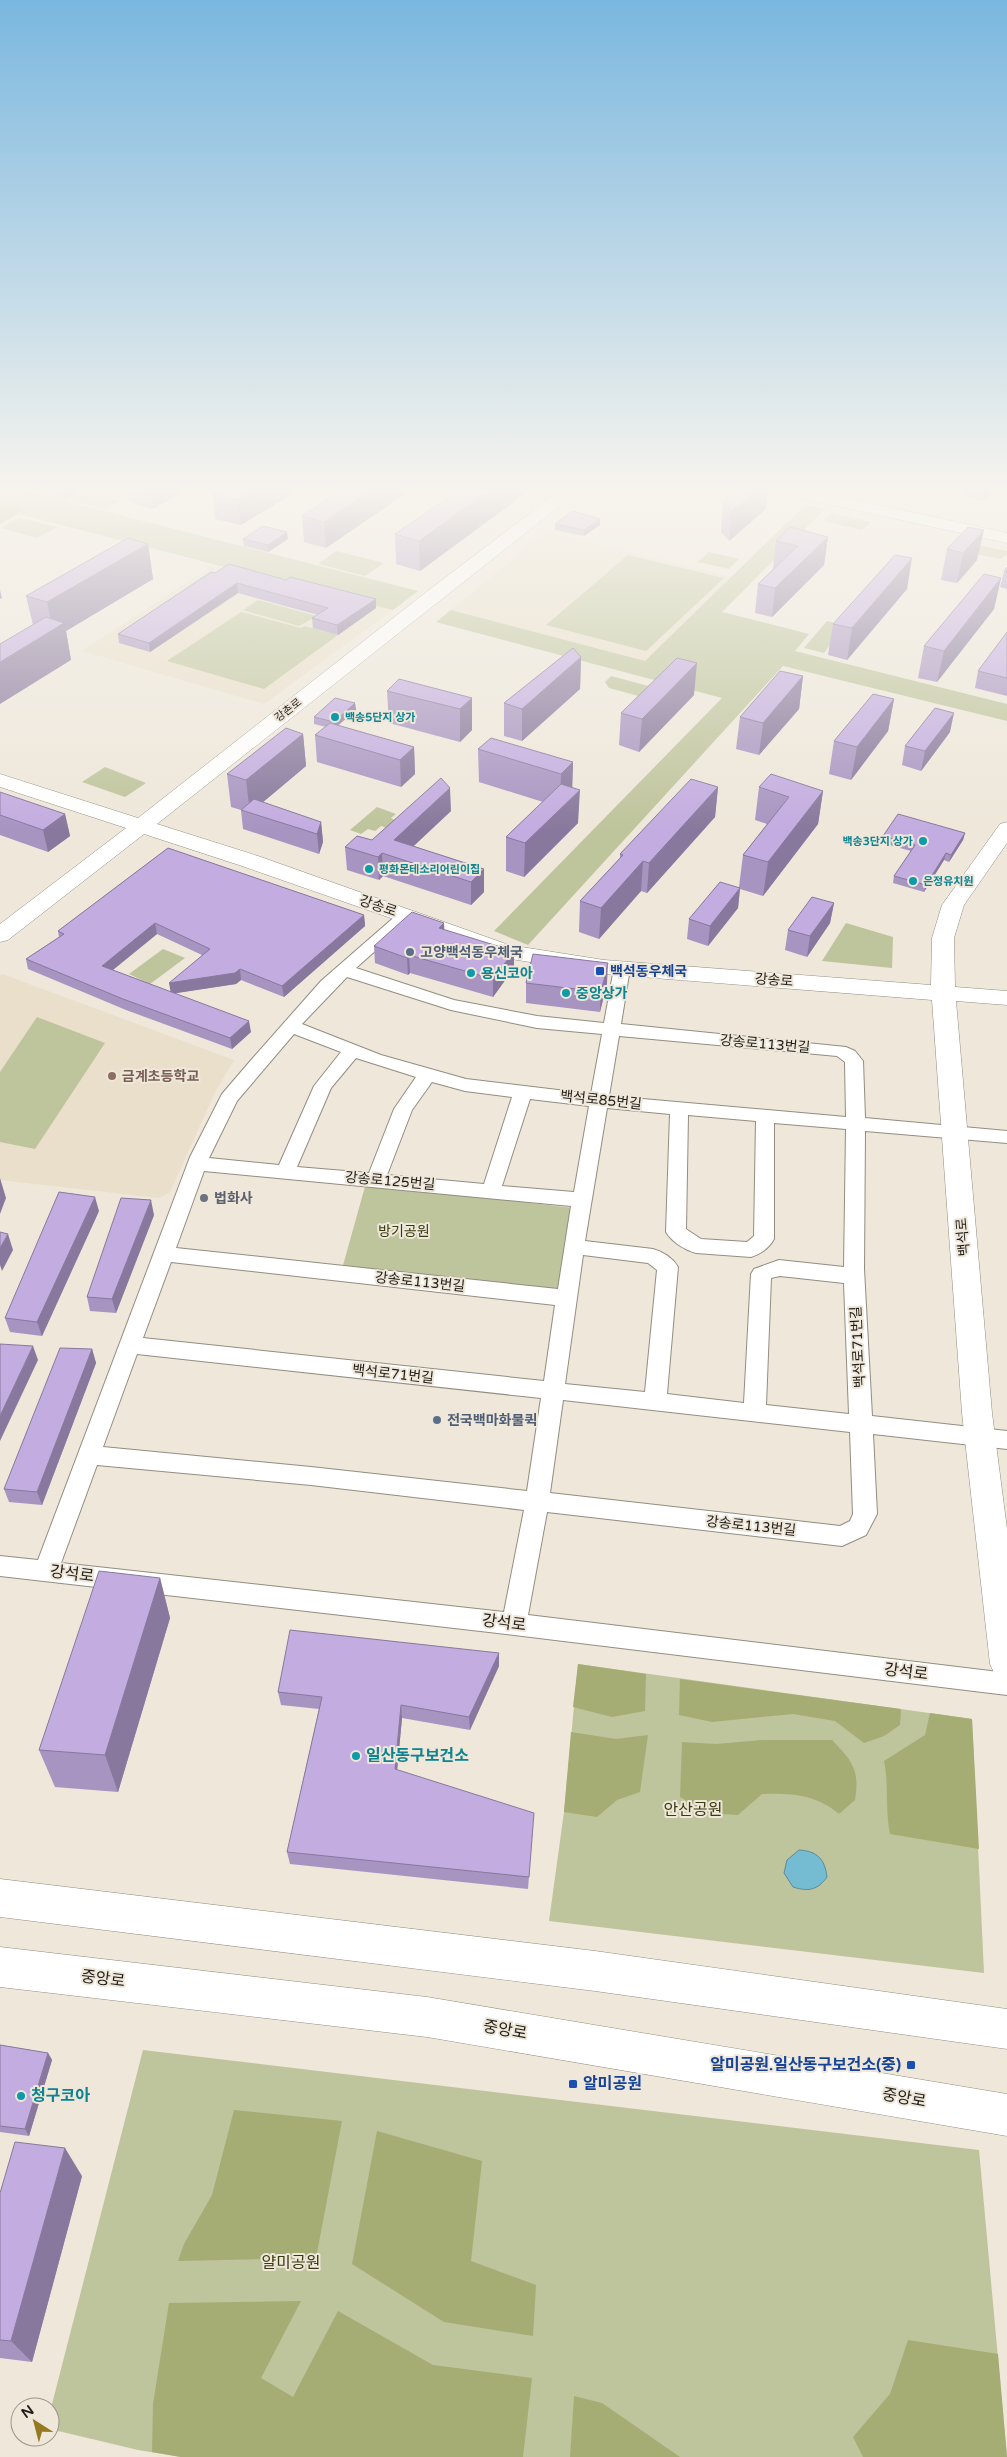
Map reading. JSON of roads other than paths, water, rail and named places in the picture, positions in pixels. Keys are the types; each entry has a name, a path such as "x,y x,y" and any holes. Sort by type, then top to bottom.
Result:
{"main road":[{"name":"강촌로","path":"0,935 143,826 283,713 428,601"},
{"name":"강송로","path":"0,780 143,826 505,951 622,968 1007,998"},
{"name":"백석로","path":"1007,829 953,905 943,938 943,993 979,1437 1007,1664"},
{"path":"0,1898 595,1971 1007,2029"},
{"name":"중앙로","path":"0,1967 427,2017 1007,2115"}],"street":[{"path":"46,1571 198,1164 229,1098 291,1026 344,970 405,916"},
{"path":"514,1624 537,1502 574,1247 622,968"},
{"name":"강송로113번길","path":"344,970 451,1005 537,1022 840,1051 849,1055 854,1061 856,1123"},
{"name":"백석로85번길","path":"291,1026 353,1050 464,1085 598,1101 1007,1137"},
{"path":"285,1172 323,1086 353,1050"},
{"path":"376,1179 403,1109 427,1074"},
{"path":"492,1191 523,1092"},
{"path":"679,1108 676,1232 696,1246 751,1250 764,1239 765,1115"},
{"path":"755,1413 761,1274 780,1268 854,1273 856,1123"},
{"name":"강송로125번길","path":"198,1164 376,1179 582,1200"},
{"path":"574,1247 653,1256 668,1267 655,1402"},
{"name":"강송로113번길","path":"164,1254 566,1298"},
{"name":"백석로71번길","path":"854,1273 862,1424"},
{"name":"백석로71번길","path":"130,1345 1007,1440"},
{"name":"강송로113번길","path":"89,1455 310,1476 842,1536 858,1528 865,1514 862,1424"},
{"name":"강석로","path":"0,1566 514,1624 1007,1684"}],"water":[{"path":"799,1850 811,1852 819,1857 826,1871 827,1877 824,1881 812,1889 793,1887 784,1873 787,1860"}],"place":[{"name":"백송5단지 상가","path":"335,717"},
{"name":"백송3단지 상가","path":"923,841"},
{"name":"평화몬테소리어린이집","path":"369,869"},
{"name":"은정유치원","path":"913,881"},
{"name":"고양백석동우체국","path":"410,952"},
{"name":"백석동우체국","path":"600,971"},
{"name":"용신코아","path":"471,973"},
{"name":"중앙상가","path":"566,993"},
{"name":"금계초등학교","path":"112,1076"},
{"name":"법화사","path":"204,1198"},
{"name":"전국백마화물퀵","path":"437,1420"},
{"name":"일산동구보건소","path":"356,1756"},
{"name":"알미공원.일산동구보건소(중)","path":"911,2065"},
{"name":"알미공원","path":"573,2084"},
{"name":"청구코아","path":"21,2096"}],"park label":[{"name":"방기공원","path":"404,1231"},
{"name":"안산공원","path":"693,1810"},
{"name":"얄미공원","path":"291,2263"}]}
